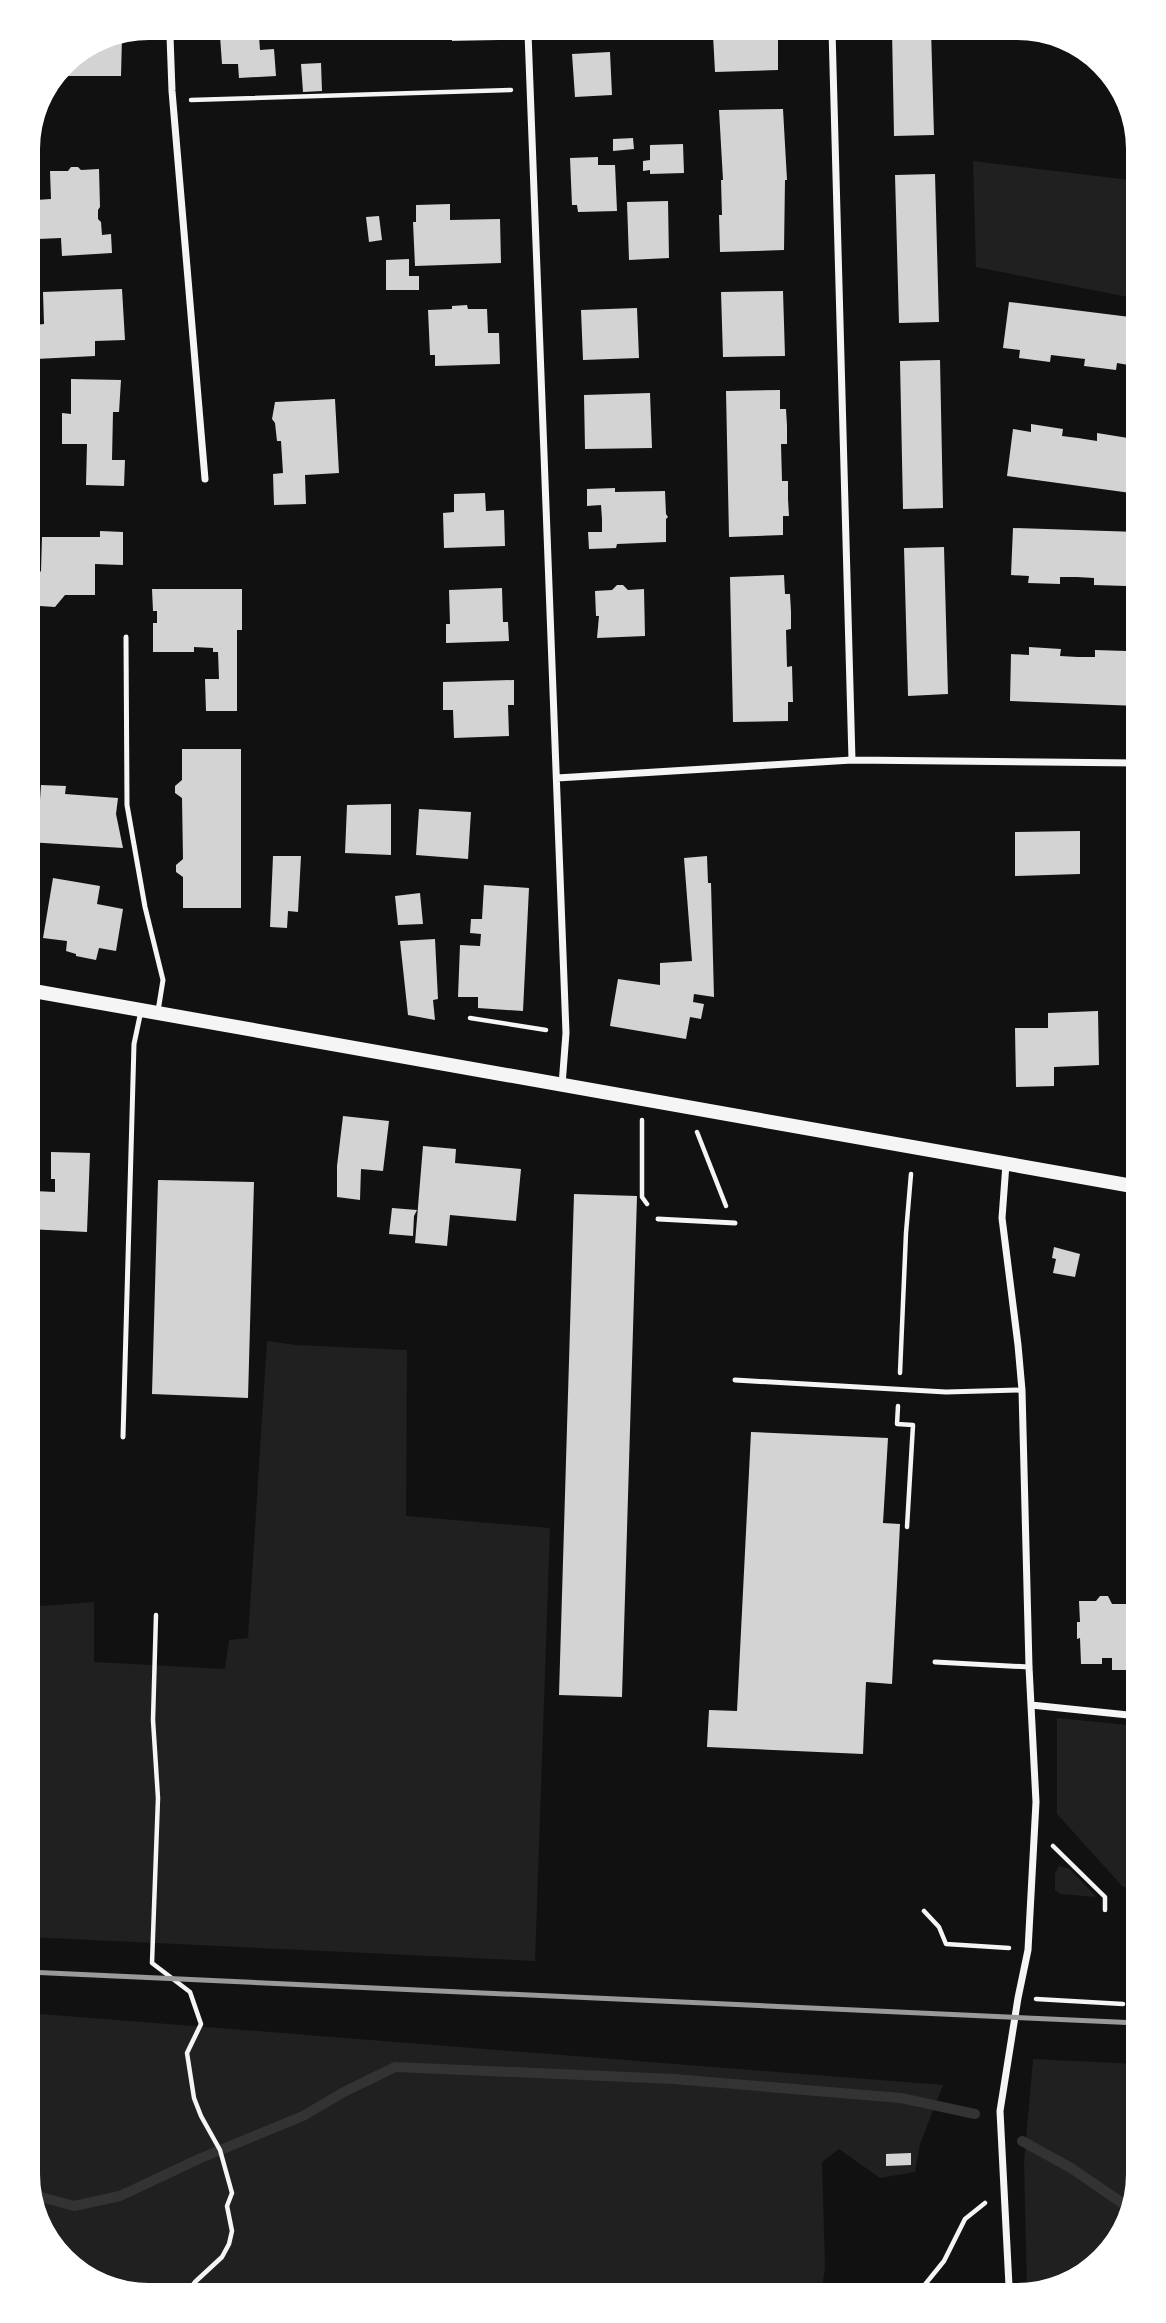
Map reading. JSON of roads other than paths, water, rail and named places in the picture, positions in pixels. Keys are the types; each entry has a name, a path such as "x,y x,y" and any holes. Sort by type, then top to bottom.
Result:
{"main road":[{"path":"40,992 1126,1185"}],"street":[{"path":"170,40 205,478"},
{"path":"528,40 566,1033 562,1086"},
{"path":"832,40 852,760"},
{"path":"557,778 852,760 1126,763"},
{"path":"1006,1164 1002,1218 1022,1391 1035,1802 1028,1950 1000,2111 1009,2283"},
{"path":"1031,1705 1126,1715"}],"lane":[{"path":"126,637 127,805 145,907 163,979 158,1014"},
{"path":"123,1437 134,1044 141,1011"},
{"path":"658,1219 735,1223"},
{"path":"735,1380 946,1392 1022,1391"},
{"path":"935,1662 1029,1667"}],"waterway":[{"path":"43,2198 74,2206 120,2196 201,2158 303,2116 395,2067 674,2079 901,2098 975,2114"},
{"path":"1022,2141 1071,2168 1122,2203"}],"railway":[{"path":"40,1973 1126,2022"}]}
